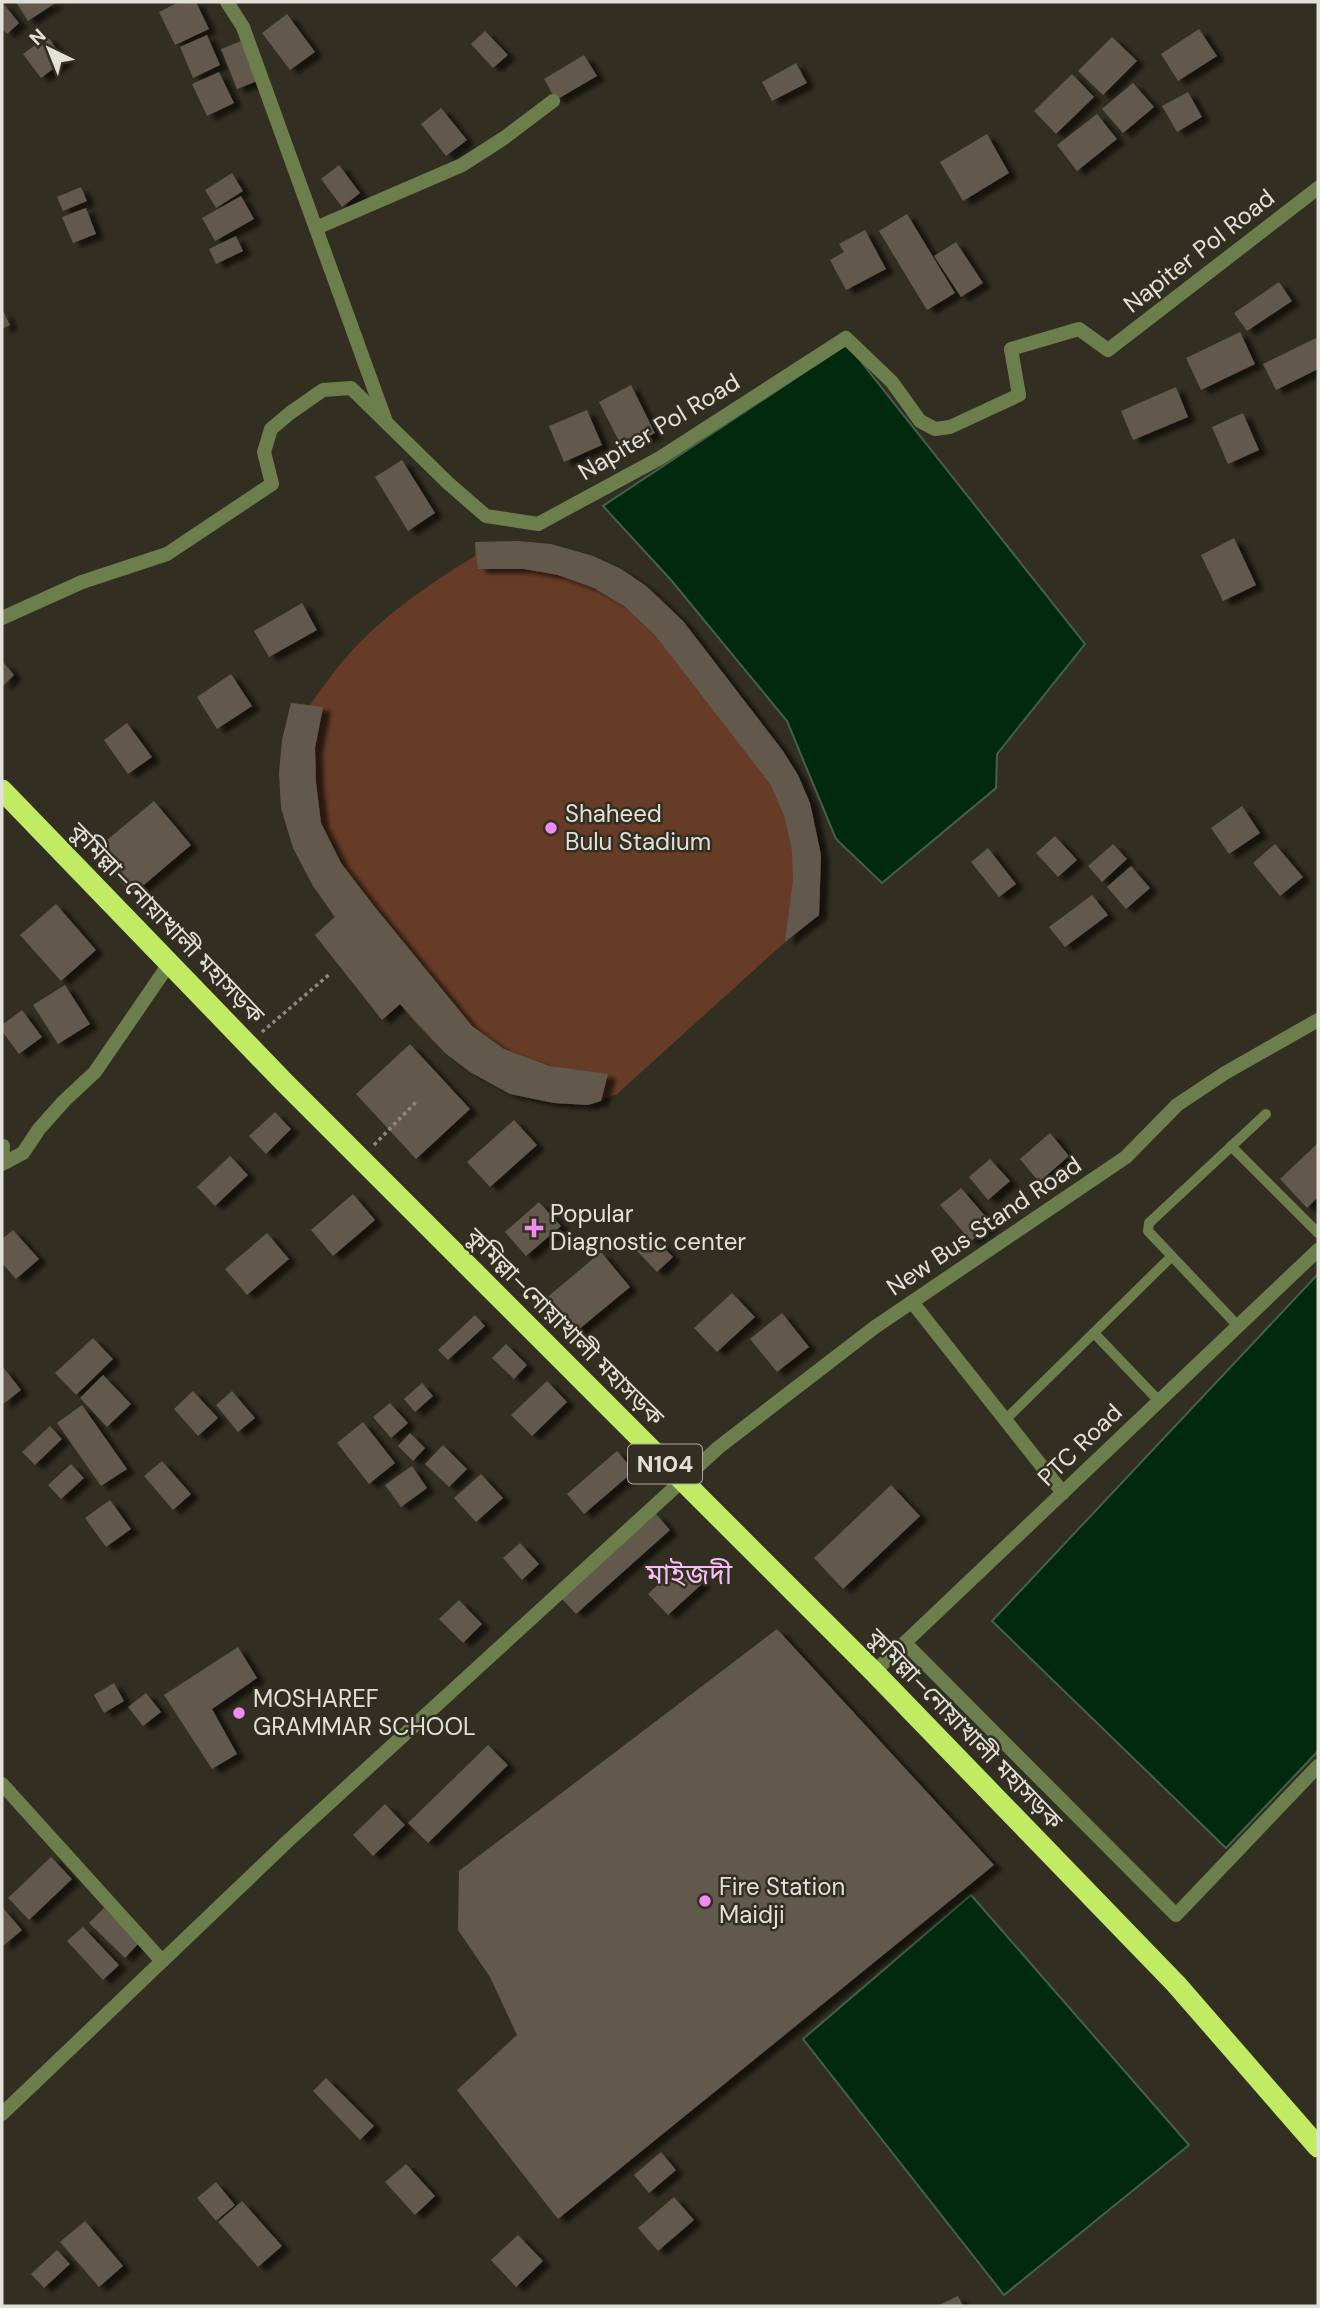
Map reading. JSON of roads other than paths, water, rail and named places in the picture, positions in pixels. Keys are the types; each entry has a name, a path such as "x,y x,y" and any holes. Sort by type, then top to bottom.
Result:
{"highway":[{"name":"কুমিল্লা–নোয়াখালী মহাসড়ক","path":"2,790 360,1159 874,1672 1176,1984 1318,2147"}],"street":[{"path":"227,2 243,27 386,422"},
{"path":"316,228 461,166 553,101"},
{"name":"Napiter Pol Road","path":"2,618 82,582 167,554 272,484 264,452 271,429 290,412 323,390 351,388 448,483 486,516 538,524 660,458 846,338 892,382 920,421 935,429 950,427 1019,396 1011,349 1079,329 1108,350 1318,188"},
{"path":"2,1149 3,1146 2,1163 23,1153 38,1129 95,1072 169,964"},
{"name":"New Bus Stand Road","path":"2,2114 300,1830 719,1447 875,1327 1126,1157 1177,1105 1225,1073 1318,1020"},
{"name":"PTC Road","path":"874,1672 1318,1250"},
{"path":"912,1302 1063,1493"},
{"path":"905,1643 1176,1915 1318,1766"},
{"path":"2,1784 162,1961"}],"lane":[{"path":"1238,1326 1152,1237 1148,1231 1149,1223 1266,1114"},
{"path":"1231,1146 1318,1233"},
{"path":"1005,1420 1171,1257"},
{"path":"1094,1333 1159,1401"}],"place":[{"name":"Shaheed Bulu Stadium","path":"551,828"},
{"name":"Popular Diagnostic center","path":"534,1228"},
{"name":"MOSHAREF GRAMMAR SCHOOL","path":"239,1713"},
{"name":"Fire Station Maidji","path":"705,1901"}],"district":[{"name":"মাইজদী","path":"689,1574"}]}
